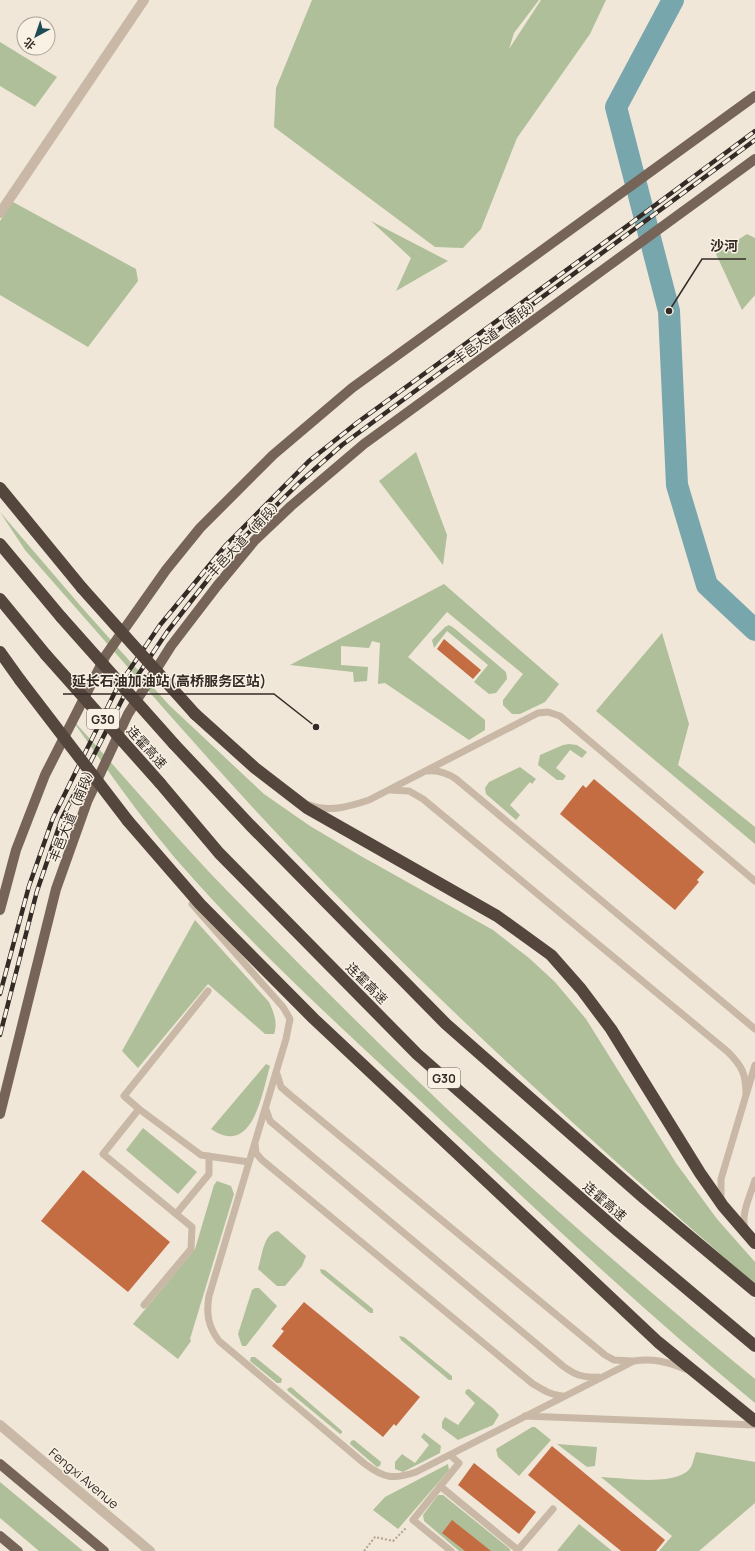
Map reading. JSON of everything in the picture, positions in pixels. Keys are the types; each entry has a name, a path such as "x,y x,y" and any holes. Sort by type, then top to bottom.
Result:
{"highway":[{"path":"0,488 82,588 195,714 255,768 321,816 498,916 551,955 581,989 610,1029 700,1173 723,1206 752,1240"},
{"name":"连霍高速","path":"0,544 61,616 174,744 250,825 446,1024 646,1199 755,1291"},
{"name":"连霍高速","path":"0,599 46,654 160,783 219,854 417,1054 618,1231 755,1346"},
{"path":"0,652 128,821 200,904 314,1019 658,1342 755,1421"}],"main road":[{"path":"0,910 16,850 45,775 106,655 166,570 200,528 242,484 312,420 352,388 755,96"},
{"name":"丰邑大道（南段）","path":"0,1114 56,889 87,802 128,714 171,646 217,586 255,540 291,506 364,444 755,159"},
{"path":"0,1464 104,1551"},
{"path":"0,1536 18,1551"}],"street":[{"path":"0,213 144,0"},
{"name":"Fengxi Avenue","path":"0,1425 150,1551"}],"lane":[{"path":"296,799 316,808 348,807 390,790 538,713 548,712 560,716 755,881"},
{"path":"422,772 435,770 447,773 755,1029"},
{"path":"390,790 409,791 423,800 728,1052 740,1064 746,1080 746,1094"},
{"path":"182,884 192,904 282,1007 290,1019 278,1068 209,1296 207,1311 212,1331 219,1341 376,1472 385,1476 403,1477 450,1455 523,1416 634,1361"},
{"path":"208,991 124,1096 183,1143 202,1155 249,1162"},
{"path":"723,1206 720,1195 721,1179 755,1065"},
{"path":"278,1068 277,1079 281,1087 605,1356 614,1360 659,1360 696,1373"},
{"path":"266,1105 266,1114 270,1121 563,1366 574,1374 586,1378 601,1377"},
{"path":"139,1109 103,1154 192,1227 191,1249 144,1305"},
{"path":"255,1142 256,1153 262,1160 544,1391 555,1396 563,1396"},
{"path":"176,1214 209,1174 209,1156"},
{"path":"752,1240 744,1227 745,1214 755,1180"},
{"path":"523,1416 755,1426"},
{"path":"450,1455 459,1463 413,1520 451,1551"},
{"path":"440,1486 517,1551 553,1509"}],"path":[{"path":"364,1551 375,1537 393,1540 413,1520"}],"green space":[{"path":"312,0 539,0 514,33 509,49 541,0 606,0 590,34 517,138 481,229 463,248 435,247 274,127 276,88"},
{"path":"0,42 16,52 16,56 23,56 57,77 35,107 0,86"},
{"path":"13,202 136,269 138,281 88,347 0,295 0,221"},
{"path":"371,221 448,261 396,291 411,258"},
{"path":"747,234 755,238 755,295 742,310 716,254"},
{"path":"416,452 447,535 443,565 379,481"},
{"path":"0,512 85,611 169,705 264,794 310,826 493,930 529,958 555,982 586,1019 676,1163 717,1219 755,1262 755,1284 634,1178 514,1069 341,900 285,842 154,698 25,550"},
{"path":"444,584 559,684 545,702 520,714 512,714 503,705 503,700 523,674 447,612 408,657 485,720 485,730 469,740 385,683 378,684 380,643 372,641 369,648 341,646 341,665 368,667 367,681 354,682 353,672 290,665"},
{"path":"449,625 506,672 507,679 496,693 489,694 474,682 488,665 447,631 434,648 432,640"},
{"path":"662,633 689,724 678,765 755,827 755,844 596,711"},
{"path":"70,717 221,885 420,1083 581,1232 755,1379 755,1403 715,1370 598,1267 307,995 239,928 161,841 108,771"},
{"path":"569,744 577,745 587,752 582,758 570,750 556,768 566,776 563,780 557,780 538,765 540,755"},
{"path":"520,767 536,779 532,784 530,782 510,805 520,815 516,820 486,794 485,788 489,782"},
{"path":"195,920 269,1002 274,1014 274,1034 265,1034 208,984 138,1068 122,1051"},
{"path":"266,1064 270,1066 259,1105 246,1129 237,1135 225,1136 211,1129"},
{"path":"143,1128 197,1172 178,1194 126,1150"},
{"path":"217,1181 231,1186 234,1194 190,1339 191,1341 178,1359 133,1324 195,1249 214,1185"},
{"path":"278,1231 306,1256 302,1266 285,1286 277,1286 258,1269 266,1241 269,1236"},
{"path":"320,1269 325,1270 373,1309 373,1313 370,1313 321,1273"},
{"path":"259,1288 277,1306 246,1346 242,1346 238,1334 252,1290"},
{"path":"399,1336 404,1337 452,1376 452,1380 449,1380 401,1340"},
{"path":"251,1357 255,1357 282,1379 281,1383 277,1383 250,1361"},
{"path":"291,1387 342,1431 342,1433 340,1434 288,1391 287,1389"},
{"path":"469,1389 494,1409 499,1415 493,1425 458,1440 442,1428 442,1422 445,1417 458,1425 475,1403 465,1393 466,1390"},
{"path":"532,1427 535,1427 551,1440 519,1476 498,1457 496,1449"},
{"path":"424,1433 441,1446 440,1453 403,1472 395,1469 395,1462 402,1454 415,1463 429,1445 421,1437"},
{"path":"354,1440 381,1462 380,1466 377,1467 350,1444 351,1441"},
{"path":"557,1444 597,1447 595,1466 587,1467"},
{"path":"696,1452 755,1462 755,1503 699,1551 659,1551 672,1536 601,1477 649,1480 675,1477 685,1473 691,1467"},
{"path":"448,1464 449,1470 398,1529 373,1510 385,1497"},
{"path":"0,1482 83,1551 39,1551 0,1518"},
{"path":"438,1495 443,1495 510,1549 510,1551 459,1551 424,1521 423,1515"},
{"path":"579,1524 612,1551 557,1551"}],"building":[{"path":"444,639 481,670 473,679 437,649"},
{"path":"594,779 704,872 697,880 699,882 675,910 560,814 583,785 586,788"},
{"path":"83,1170 170,1242 128,1292 41,1221"},
{"path":"304,1302 420,1397 396,1426 394,1424 383,1437 272,1346 284,1331 281,1329"},
{"path":"552,1446 665,1540 656,1551 621,1551 528,1475"},
{"path":"474,1463 536,1512 519,1534 458,1485"},
{"path":"452,1520 491,1551 465,1551 442,1533"}],"waterway":[{"path":"673,0 616,107 669,311 677,485 707,585 755,630"}],"railway":[{"path":"0,994 29,886 53,818 117,688 160,625 226,545 309,461 358,422 755,131"},
{"path":"0,1035 37,891 62,818 125,694 167,632 231,550 299,483 342,445 755,140"}],"place":[{"name":"沙河","path":"669,311"},
{"name":"延长石油加油站(高桥服务区站)","path":"316,727"}]}
